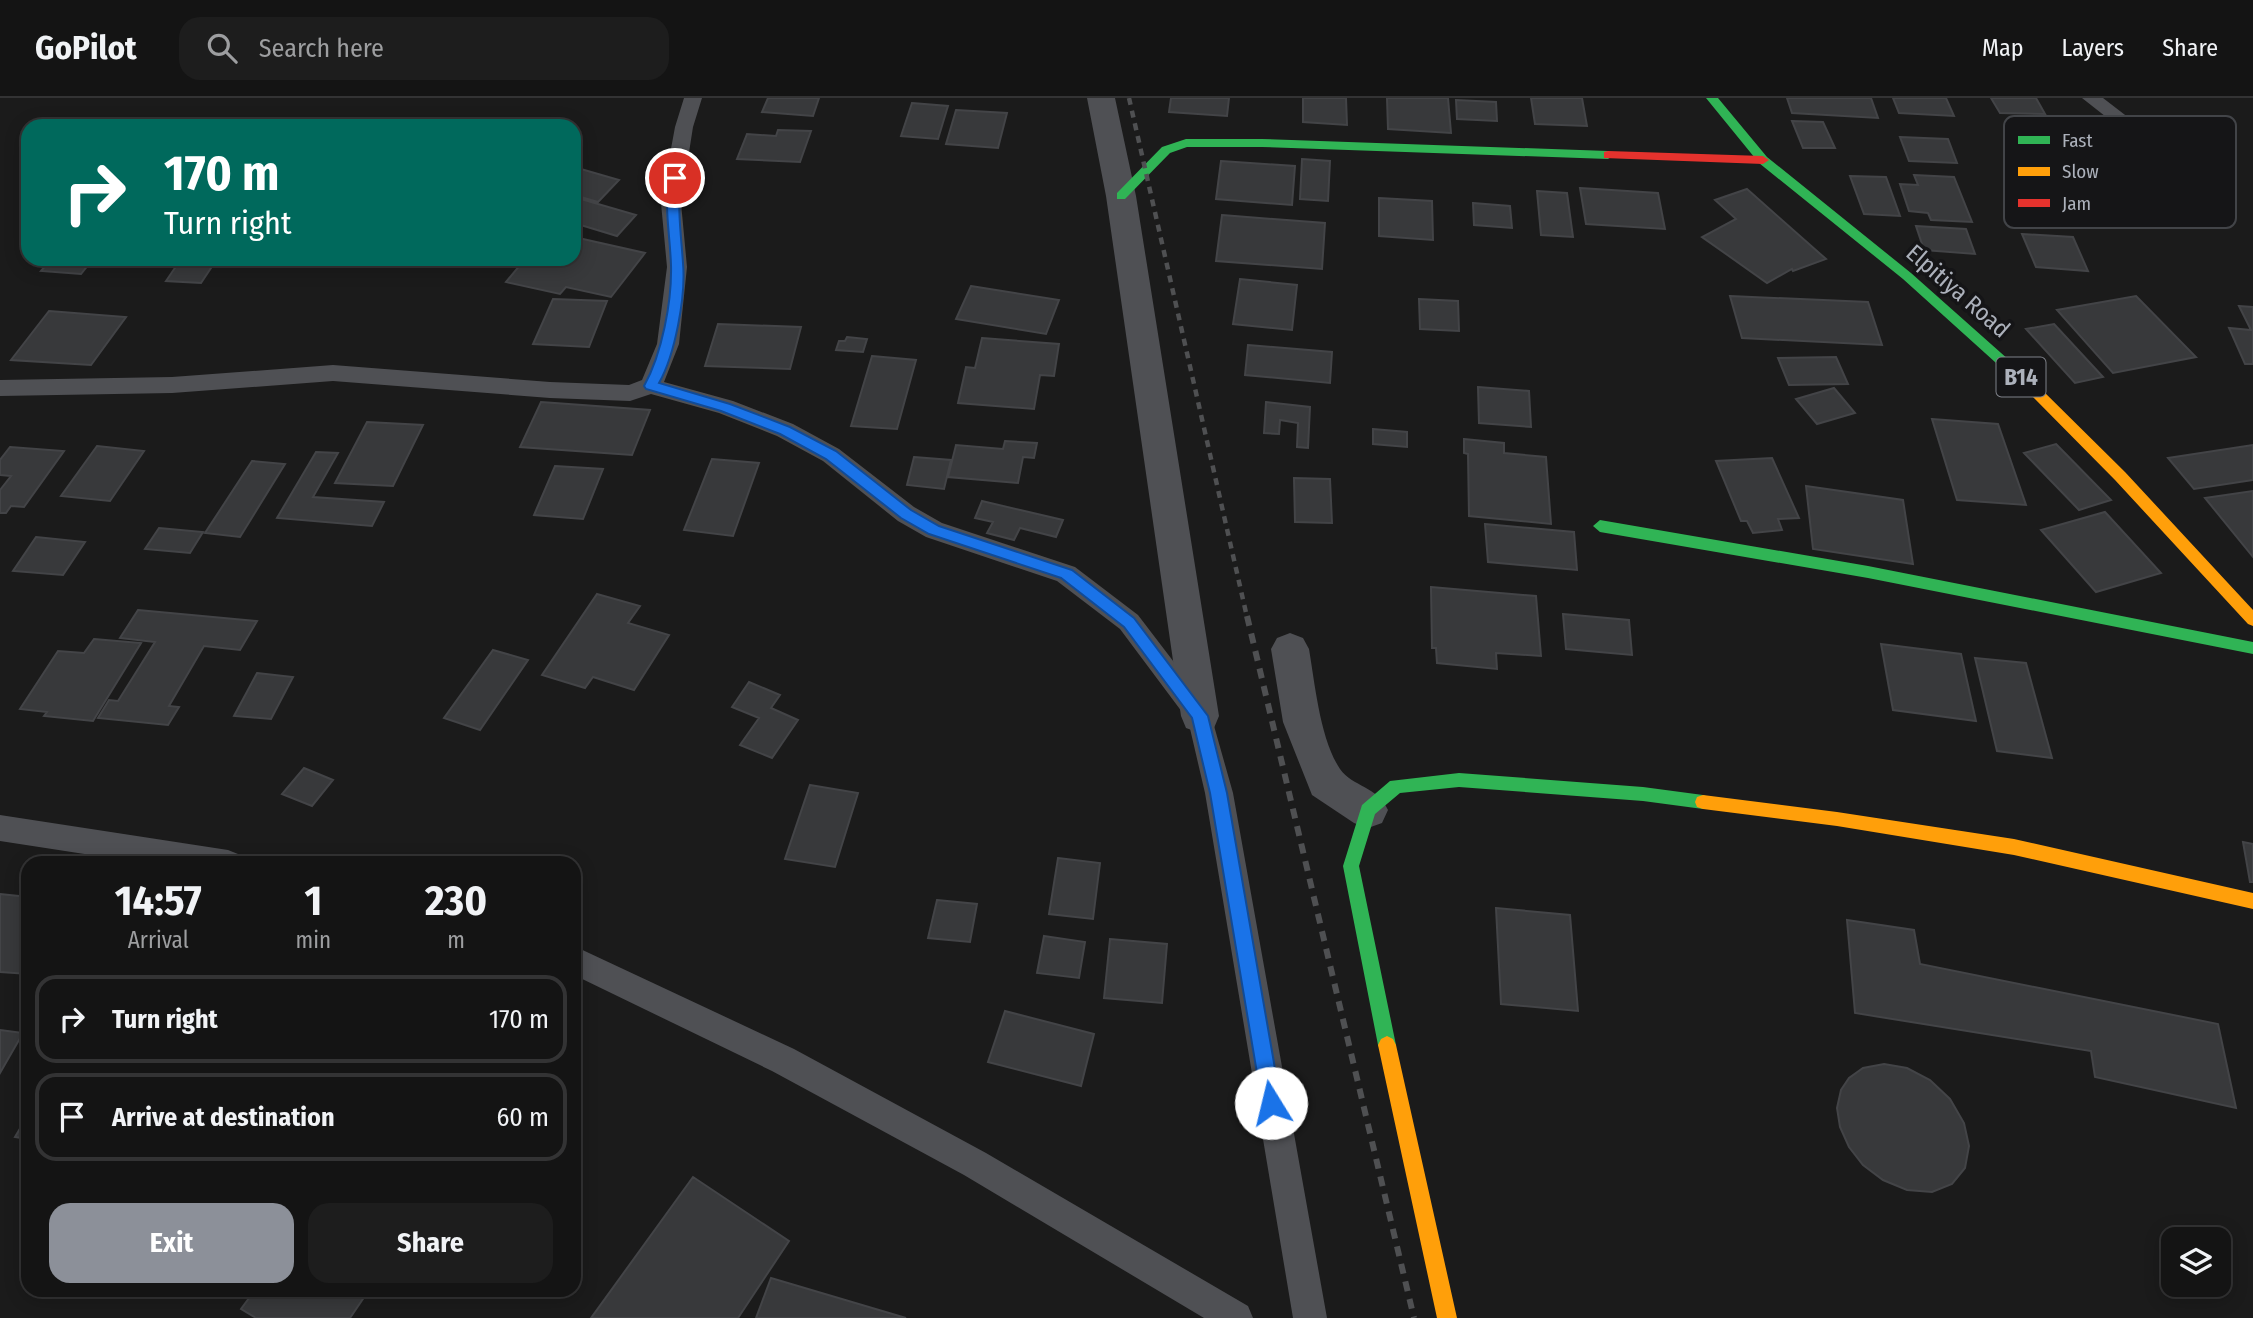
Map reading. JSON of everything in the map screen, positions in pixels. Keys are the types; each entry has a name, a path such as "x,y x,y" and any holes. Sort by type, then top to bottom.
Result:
{"street":[{"path":"1101,98 1121,196 1200,716"},
{"name":"Elpitiya Road","path":"1712,98 1763,160 1907,276 2010,366 2120,476 2253,620"},
{"path":"1121,196 1166,150 1186,143 1276,143 1763,160"},
{"path":"1600,526 1655,533 1881,574 2253,648"},
{"path":"1290,649 1302,722 1326,782 1368,810"},
{"path":"1447,1318 1399,1107 1351,866 1368,810 1396,786 1459,780 1643,794 1837,819 2014,847 2253,901"}],"lane":[{"path":"650,386 659,371 668,344 677,267 671,203 684,127 693,98"},
{"path":"2091,98 2116,116"},
{"path":"0,388 172,385 333,373 550,390 630,393 650,386 725,407 785,430 831,455 906,514 934,530 1066,574 1129,622 1200,716 1219,793 1310,1318"},
{"path":"0,828 182,856"},
{"path":"581,963 795,1067 975,1164 1236,1318"}],"building":[{"path":"768,98 819,98 813,116 762,112"},
{"path":"1171,98 1229,98 1227,116 1169,112"},
{"path":"1303,98 1346,98 1347,125 1303,122"},
{"path":"1387,98 1448,98 1451,133 1388,129"},
{"path":"1531,98 1582,98 1587,126 1535,124"},
{"path":"1787,98 1871,98 1878,118 1792,113"},
{"path":"1893,98 1946,98 1954,116 1899,113"},
{"path":"1991,98 2036,98 2045,114 2000,113"},
{"path":"1456,100 1496,102 1497,121 1457,119"},
{"path":"912,103 948,106 938,139 901,136"},
{"path":"956,110 1007,113 998,148 946,144"},
{"path":"1792,121 1823,122 1835,148 1803,148"},
{"path":"778,130 811,131 800,162 737,159 747,134 776,136"},
{"path":"1900,137 1948,139 1957,163 1909,161"},
{"path":"1302,159 1330,161 1328,201 1300,199"},
{"path":"1221,161 1295,166 1292,205 1216,199"},
{"path":"581,169 619,180 598,202 581,197"},
{"path":"1914,175 1954,177 1972,222 1931,220 1928,213 1909,211 1900,184 1918,185"},
{"path":"1850,176 1886,177 1900,216 1864,214"},
{"path":"1580,188 1658,193 1665,229 1586,224"},
{"path":"1747,189 1826,259 1793,271 1792,269 1767,283 1702,237 1736,219 1715,200"},
{"path":"1537,191 1567,193 1573,237 1541,235"},
{"path":"1379,198 1432,201 1433,240 1379,236"},
{"path":"581,199 636,215 617,236 581,225"},
{"path":"1473,203 1510,206 1512,228 1474,225"},
{"path":"1222,215 1325,223 1322,269 1216,261"},
{"path":"1916,226 1966,229 1975,254 1924,250"},
{"path":"2022,234 2073,237 2088,271 2036,267"},
{"path":"581,239 645,253 611,297 566,287 560,294 506,282 519,266 581,266"},
{"path":"45,266 87,266 81,274 41,271"},
{"path":"176,266 212,266 201,283 166,281"},
{"path":"1240,279 1297,285 1292,330 1233,324"},
{"path":"971,286 1059,300 1046,334 956,319"},
{"path":"1730,296 1868,302 1882,345 1742,338"},
{"path":"2136,296 2196,357 2113,373 2057,310"},
{"path":"553,299 607,301 589,347 533,344"},
{"path":"1419,299 1458,301 1459,331 1420,329"},
{"path":"2239,306 2253,307 2253,364 2245,364 2229,328 2251,330"},
{"path":"49,311 126,317 91,365 11,360"},
{"path":"718,324 801,327 790,369 705,366"},
{"path":"2054,324 2103,377 2075,383 2026,329"},
{"path":"847,337 867,339 863,352 836,350 839,341 845,341"},
{"path":"982,338 1059,344 1054,376 1040,375 1034,409 958,403 966,367 975,368"},
{"path":"1248,345 1332,352 1330,383 1245,375"},
{"path":"872,356 916,360 897,429 851,426"},
{"path":"1836,357 1848,384 1789,385 1778,358"},
{"path":"1478,387 1529,391 1531,427 1479,423"},
{"path":"1834,388 1855,413 1817,424 1796,399"},
{"path":"541,402 650,410 632,455 520,447"},
{"path":"1266,402 1310,407 1308,448 1297,447 1298,423 1280,420 1279,434 1264,433"},
{"path":"1932,419 1998,424 2026,505 1957,500"},
{"path":"367,422 423,425 393,486 335,483"},
{"path":"1373,429 1407,432 1407,447 1373,444"},
{"path":"1464,439 1504,443 1504,453 1546,457 1551,524 1469,516 1468,454 1464,453"},
{"path":"1005,441 1037,443 1034,458 1023,457 1018,483 948,477 956,445 1003,449"},
{"path":"2056,444 2111,500 2079,510 2024,453"},
{"path":"2253,445 2253,480 2194,489 2168,458"},
{"path":"97,446 144,451 110,501 61,496"},
{"path":"10,447 64,451 24,507 11,506 6,513 0,513 0,490 11,476 0,475 0,460"},
{"path":"316,452 338,453 313,497 384,502 372,526 277,518"},
{"path":"914,457 951,460 944,489 907,485"},
{"path":"1772,458 1799,518 1778,519 1782,530 1753,533 1747,521 1741,521 1716,461"},
{"path":"712,459 759,463 733,536 684,530"},
{"path":"252,461 285,464 240,537 205,533"},
{"path":"555,466 603,469 583,519 534,515"},
{"path":"1294,478 1330,479 1332,523 1295,522"},
{"path":"1806,486 1903,500 1913,564 1813,549"},
{"path":"2253,491 2253,557 2205,498"},
{"path":"982,501 1063,520 1056,537 1020,528 1014,540 987,533 993,522 975,518"},
{"path":"2105,512 2161,573 2096,592 2041,530"},
{"path":"1485,524 1574,532 1577,570 1488,562"},
{"path":"159,528 203,532 190,553 145,549"},
{"path":"36,537 85,542 63,575 13,571"},
{"path":"1431,587 1536,596 1541,656 1496,653 1497,669 1437,663 1436,648 1432,648"},
{"path":"597,594 640,606 628,623 669,635 634,690 593,677 585,688 542,675"},
{"path":"138,610 257,621 240,650 204,646 169,706 179,707 168,725 98,718 109,700 118,701 155,642 120,638"},
{"path":"1563,614 1629,620 1632,655 1566,649"},
{"path":"94,639 141,643 93,721 44,716 47,712 20,709 58,651 84,653"},
{"path":"1881,644 1961,654 1976,721 1893,710"},
{"path":"493,650 528,660 480,730 444,718"},
{"path":"1975,658 2026,663 2052,758 1997,751"},
{"path":"257,673 293,677 271,719 234,716"},
{"path":"749,682 780,695 771,708 798,720 772,758 740,745 759,718 732,707"},
{"path":"304,768 333,780 312,806 282,794"},
{"path":"810,785 858,793 835,867 785,859"},
{"path":"2243,842 2253,844 2253,882 2250,882"},
{"path":"1058,858 1100,863 1093,919 1049,914"},
{"path":"0,894 21,896 21,974 0,972"},
{"path":"937,900 977,904 970,942 928,938"},
{"path":"1496,908 1570,915 1578,1011 1501,1004"},
{"path":"1847,920 1914,930 1920,964 2218,1024 2236,1108 2095,1077 2091,1051 1855,1013"},
{"path":"1044,936 1085,942 1079,978 1037,973"},
{"path":"1110,939 1167,944 1162,1003 1104,998"},
{"path":"1005,1011 1094,1034 1081,1086 988,1062"},
{"path":"0,1030 21,1033 21,1036 0,1073"},
{"path":"1884,1064 1907,1068 1930,1080 1950,1099 1964,1123 1969,1146 1965,1168 1952,1184 1932,1192 1907,1190 1883,1180 1863,1165 1849,1147 1840,1127 1837,1108 1841,1090 1849,1078 1863,1068"},
{"path":"21,1127 21,1138 15,1137"},
{"path":"693,1177 789,1241 738,1318 591,1318"},
{"path":"771,1278 906,1318 756,1318"},
{"path":"250,1297 364,1297 350,1318 256,1318 241,1309"}],"railway":[{"path":"1129,98 1247,617"},
{"path":"1247,616 1414,1318"}],"traffic: fast":[{"path":"1712,98 1763,160 1907,276 2031,387"},
{"path":"1121,196 1166,150 1186,143 1262,143 1608,155"},
{"path":"1600,526 1868,572 2253,648"},
{"path":"1387,1045 1351,866 1368,810 1396,786 1459,780 1643,794 1703,802"}],"traffic: slow":[{"path":"2031,387 2120,476 2253,620"},
{"path":"1703,802 1837,819 2014,847 2253,901"},
{"path":"1387,1045 1447,1318"}],"traffic: jam":[{"path":"1608,155 1763,160"}],"route":[{"path":"675,178 671,203 677,267 668,344 659,371 650,386 725,407 785,430 831,455 906,514 934,530 1066,574 1129,622 1200,716 1219,793 1271,1103"}]}
